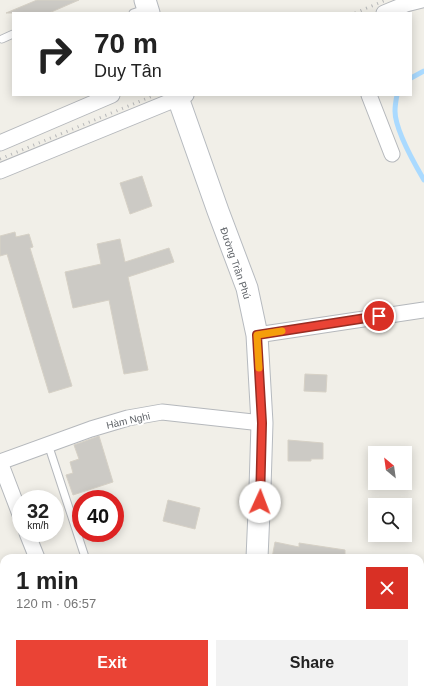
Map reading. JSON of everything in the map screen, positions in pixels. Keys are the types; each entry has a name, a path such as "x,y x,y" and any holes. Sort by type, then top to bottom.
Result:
{"street":[{"path":"386,12 406,4 422,0"},
{"path":"0,143 110,96"},
{"path":"0,171 181,96"},
{"name":"Đường Trần Phú","path":"181,96 215,204 247,288 257,335 262,423 257,554"},
{"path":"369,96 392,154"},
{"path":"257,335 424,310"},
{"name":"Hàm Nghi","path":"0,462 90,429 128,418 162,412 262,423"},
{"path":"0,462 12,493"},
{"path":"31,542 35,554"}],"lane":[{"path":"2,39 12,34"},
{"path":"48,444 84,554"}],"building":[{"path":"37,0 79,0 51,12 6,13"},
{"path":"142,176 152,206 130,214 120,183"},
{"path":"15,232 16,237 29,234 33,247 30,248 72,386 49,393 7,254 0,256 0,236"},
{"path":"120,239 125,262 169,248 174,262 128,277 148,370 124,374 109,300 73,308 65,272 101,264 97,244"},
{"path":"305,374 327,375 326,392 304,391"},
{"path":"99,436 113,482 88,490 72,490 72,492 66,475 73,473 70,462 79,459 74,445"},
{"path":"288,440 323,443 323,459 311,459 311,461 288,461"},
{"path":"168,500 200,508 195,529 163,521"},
{"path":"275,542 299,547 299,543 345,550 345,554 273,554"}],"waterway":[{"path":"412,77 424,71"},
{"path":"397,96 395,111 398,127 415,165 424,180"}],"railway":[{"path":"357,12 386,0"},
{"path":"0,159 153,96"}],"slow traffic":[{"path":"259,368 257,335 282,331"}],"route":[{"path":"260,502 262,423 257,335 379,316"}]}
